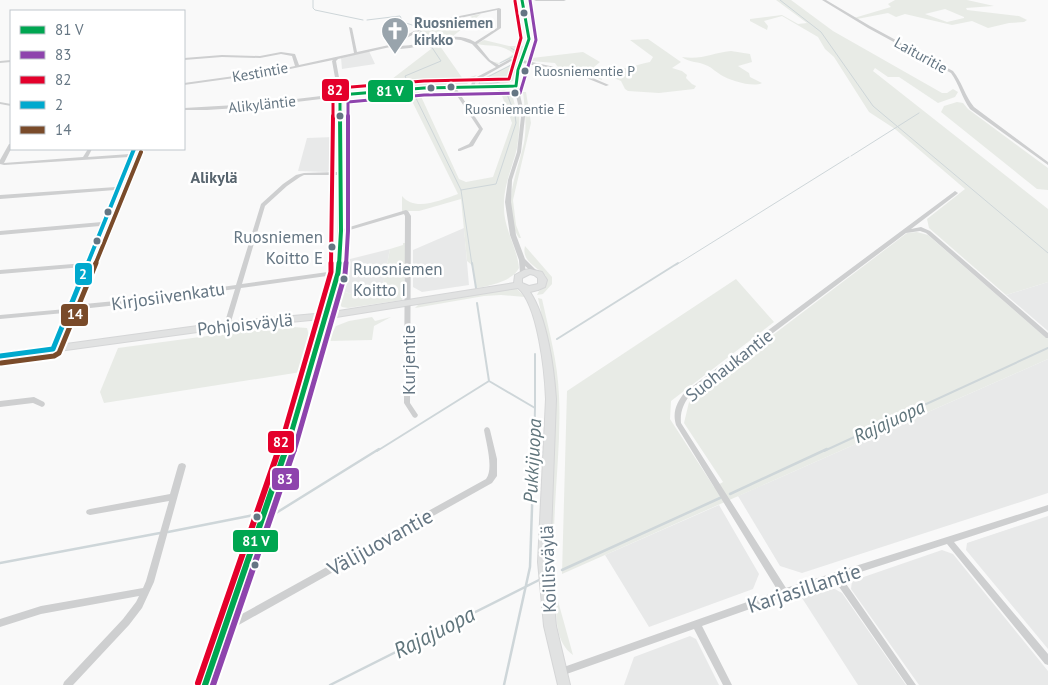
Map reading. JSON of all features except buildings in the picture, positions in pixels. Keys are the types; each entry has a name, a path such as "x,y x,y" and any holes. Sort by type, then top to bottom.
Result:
{"main road":[{"path":"521,281 535,272"},
{"name":"Koillisväylä","path":"534,304 537,288 542,285 543,280 541,275 535,272"},
{"name":"Pohjoisväylä","path":"0,356 227,324 326,316 489,289 521,281"},
{"path":"521,281 537,288"},
{"name":"Koillisväylä","path":"521,281 534,304 550,374 551,400 544,562 550,626 564,685"},
{"path":"205,685 290,444 326,316"}],"street":[{"path":"516,86 521,61 529,38 522,0"},
{"path":"536,0 564,0"},
{"name":"Laituritie","path":"824,0 863,24 952,72 960,84 964,97 972,108 1048,164"},
{"path":"390,46 431,23 499,9 499,28 475,44"},
{"path":"350,28 355,52"},
{"path":"390,46 406,47 453,37 471,41 489,63 498,67"},
{"name":"Kestintie","path":"185,84 259,74 390,46"},
{"path":"185,60 222,56 260,57 287,53 294,55 297,66"},
{"path":"326,316 338,274 341,231 340,95 334,62 336,59"},
{"path":"472,86 474,80 512,60"},
{"path":"521,61 580,74 607,85"},
{"path":"454,86 481,129 472,145 460,150"},
{"name":"Alikyläntie","path":"185,109 223,109 340,95 454,86 516,86"},
{"name":"Koillisväylä","path":"516,86 523,117 519,152 510,180 508,202 513,235 522,260 521,281"},
{"path":"10,147 1,163 131,155"},
{"path":"85,158 89,150"},
{"path":"53,349 134,150"},
{"path":"227,324 263,206 298,176 304,174 340,173"},
{"path":"0,197 118,188"},
{"name":"Suohaukantie","path":"784,593 678,423 679,406 687,394 955,193"},
{"name":"Kurjentie","path":"341,231 406,212 408,216 408,403 415,415"},
{"path":"0,233 102,224"},
{"path":"903,232 913,229 928,232 1048,336"},
{"name":"Koillisväylä","path":"522,260 535,272"},
{"path":"0,272 86,265"},
{"name":"Kirjosiivenkatu","path":"0,317 338,274"},
{"path":"0,404 34,400 42,404"},
{"name":"Välijuovantie","path":"225,628 489,481 493,476 493,459 487,430"},
{"path":"67,685 126,622 139,605 146,590 182,466"},
{"path":"90,512 174,497"},
{"name":"Karjasillantie","path":"561,672 784,593 1048,508"},
{"path":"949,541 1048,661"},
{"path":"837,577 912,685"},
{"path":"0,623 41,610 146,590"},
{"path":"696,624 728,685"}],"shaded area":[{"path":"776,0 791,0 833,31 942,93 947,93 953,89 958,92 955,97 938,103 899,77 888,77 875,68 873,71 1048,209 1048,282 1006,295 929,228 927,219 965,189 895,129 869,112 834,57 825,49 818,37 782,16 764,21 768,26 767,30 750,21 750,19 782,15 798,24 807,23"},
{"path":"895,0 967,0 994,6 966,8 967,10 1019,16 1027,20 988,28 972,21 952,25 905,14 896,17 888,13 854,18 891,7 888,4","holes":["945,9 964,17 947,22 925,14"]},
{"path":"481,14 453,36 426,42 421,36 416,34 425,27 437,23 442,27 462,22 472,17 470,16"},
{"path":"520,14 527,41 518,61 513,81 503,84 476,84 476,81 512,64 513,58 498,64 490,61 499,63 514,54 505,48 477,44 484,40 509,46 523,46 526,39"},
{"path":"447,39 440,46 463,79 477,75 467,84 379,89 431,49 427,43"},
{"path":"648,39 681,62 672,68 682,71 687,75 686,78 696,86 694,89 659,93 628,91 621,81 614,78 602,78 602,80 579,71 563,70 555,63 531,61 532,58 583,52 600,62 594,67 608,70 622,69 650,62 653,57 630,40"},
{"path":"369,51 375,64 342,69 341,58"},
{"path":"731,51 750,54 752,62 738,66 749,73 750,77 762,83 753,85 735,81 721,75 708,66 682,57 701,57"},
{"path":"504,90 512,93 515,106 519,109 517,148 506,185 504,208 506,223 519,268 516,273 506,280 476,288 473,266 467,261 461,199 419,211 402,211 402,196 407,201 421,204 458,194 408,93 419,92 459,179 466,182 493,177 512,123 501,93 495,91"},
{"path":"523,92 526,92 531,123 513,200 516,225 521,238 519,238 513,227 510,203 525,137"},
{"path":"957,102 963,103 968,109 1048,168 1048,190 1037,189 941,112 944,106"},
{"path":"334,137 333,170 327,172 298,171 307,138"},
{"path":"464,228 469,285 422,292 413,287 413,250"},
{"path":"917,232 928,235 1045,337 1048,335 1048,359 562,574 567,391 736,279 774,322 671,401 670,419 714,487 723,482 684,423 690,398 907,233"},
{"path":"403,243 406,243 404,296 402,300 348,308 342,307 338,303 340,290 351,294 381,294 390,249 403,245"},
{"path":"525,246 552,277 552,284 543,294 537,295 546,284 546,276 525,256"},
{"path":"390,249 381,294 351,294 340,290 345,274 346,260"},
{"path":"1048,282 1048,331 1006,295"},
{"path":"505,287 516,288 525,297 484,296 415,308 419,304 473,295"},
{"path":"538,298 542,299 553,347 558,384 559,443 554,536 556,583 554,583 551,561 549,516 555,426 555,390"},
{"path":"372,317 375,321 391,317 374,326 372,340 328,341 336,326 349,321"},
{"path":"293,327 307,328 311,344 301,372 104,403 100,392 118,348 230,333"},
{"path":"1048,359 1048,493 802,573 780,566 738,496"},
{"path":"719,505 759,574 753,589 649,627 605,555"},
{"path":"1048,516 1048,649 966,550 967,543"},
{"path":"942,550 953,554 1048,671 1048,685 919,685 851,589 852,581"},
{"path":"833,588 842,593 906,685 858,685 802,598"},
{"path":"556,601 558,601 573,655 567,650 560,637"},
{"path":"690,636 696,639 719,685 624,685 634,657"}],"waterway":[{"name":"Pukkijuopa","path":"313,0 313,8 315,10 363,20"},
{"path":"780,0 821,32 873,106 898,127"},
{"name":"Pukkijuopa","path":"367,20 400,16 403,22 418,27"},
{"name":"Pukkijuopa","path":"420,30 427,41"},
{"name":"Pukkijuopa","path":"410,87 405,76 441,61 429,43"},
{"path":"511,48 519,53 516,62 510,74 502,81 496,83 479,84 480,81 515,63"},
{"path":"500,63 518,54"},
{"path":"461,190 496,184 516,123 507,94 499,91"},
{"name":"Pukkijuopa","path":"413,92 461,190"},
{"path":"898,127 919,113"},
{"path":"851,156 898,127"},
{"path":"898,127 1048,253"},
{"path":"676,265 849,157"},
{"name":"Pukkijuopa","path":"461,190 472,265"},
{"name":"Pukkijuopa","path":"472,263 476,288"},
{"path":"557,339 678,263"},
{"name":"Pukkijuopa","path":"477,303 489,381"},
{"name":"Rajajuopa","path":"824,451 1048,348"},
{"path":"535,354 535,408"},
{"path":"377,451 489,381"},
{"name":"Pukkijuopa","path":"489,381 535,408"},
{"name":"Pukkijuopa","path":"534,451 535,408"},
{"path":"276,513 379,449"},
{"name":"Pukkijuopa","path":"526,587 530,567 534,449"},
{"name":"Rajajuopa","path":"730,494 827,449"},
{"name":"Rajajuopa","path":"562,570 720,498"},
{"path":"168,532 254,515"},
{"path":"0,563 160,533"},
{"name":"Rajajuopa","path":"526,587 539,580"},
{"name":"Rajajuopa","path":"330,685 526,587"},
{"path":"504,685 526,587"}],"transit line":[{"path":"516,86 518,70 529,39 522,0"},
{"name":"83","path":"213,685 286,477 345,274 348,231 348,102 424,95 520,93 536,40 530,0"},
{"name":"82","path":"198,683 272,473 331,272 333,231 333,92 339,88 424,81 509,79 521,38 515,1"},
{"path":"340,95 424,88 516,86"},
{"path":"205,685 279,475 338,273 341,231 340,95"},
{"name":"2","path":"0,356 53,349 134,150"},
{"name":"14","path":"1,363 54,356 59,353 141,152"}],"place":[{"name":"Ruosniemen kirkko","path":"395,55"},
{"name":"Ruosniementie P","path":"525,71"},
{"name":"Ruosniementie E","path":"515,93"},
{"name":"Ruosniemen Koitto E","path":"332,247"},
{"name":"Ruosniemen Koitto I","path":"344,279"}],"district":[{"name":"Alikylä","path":"214,177"}]}
